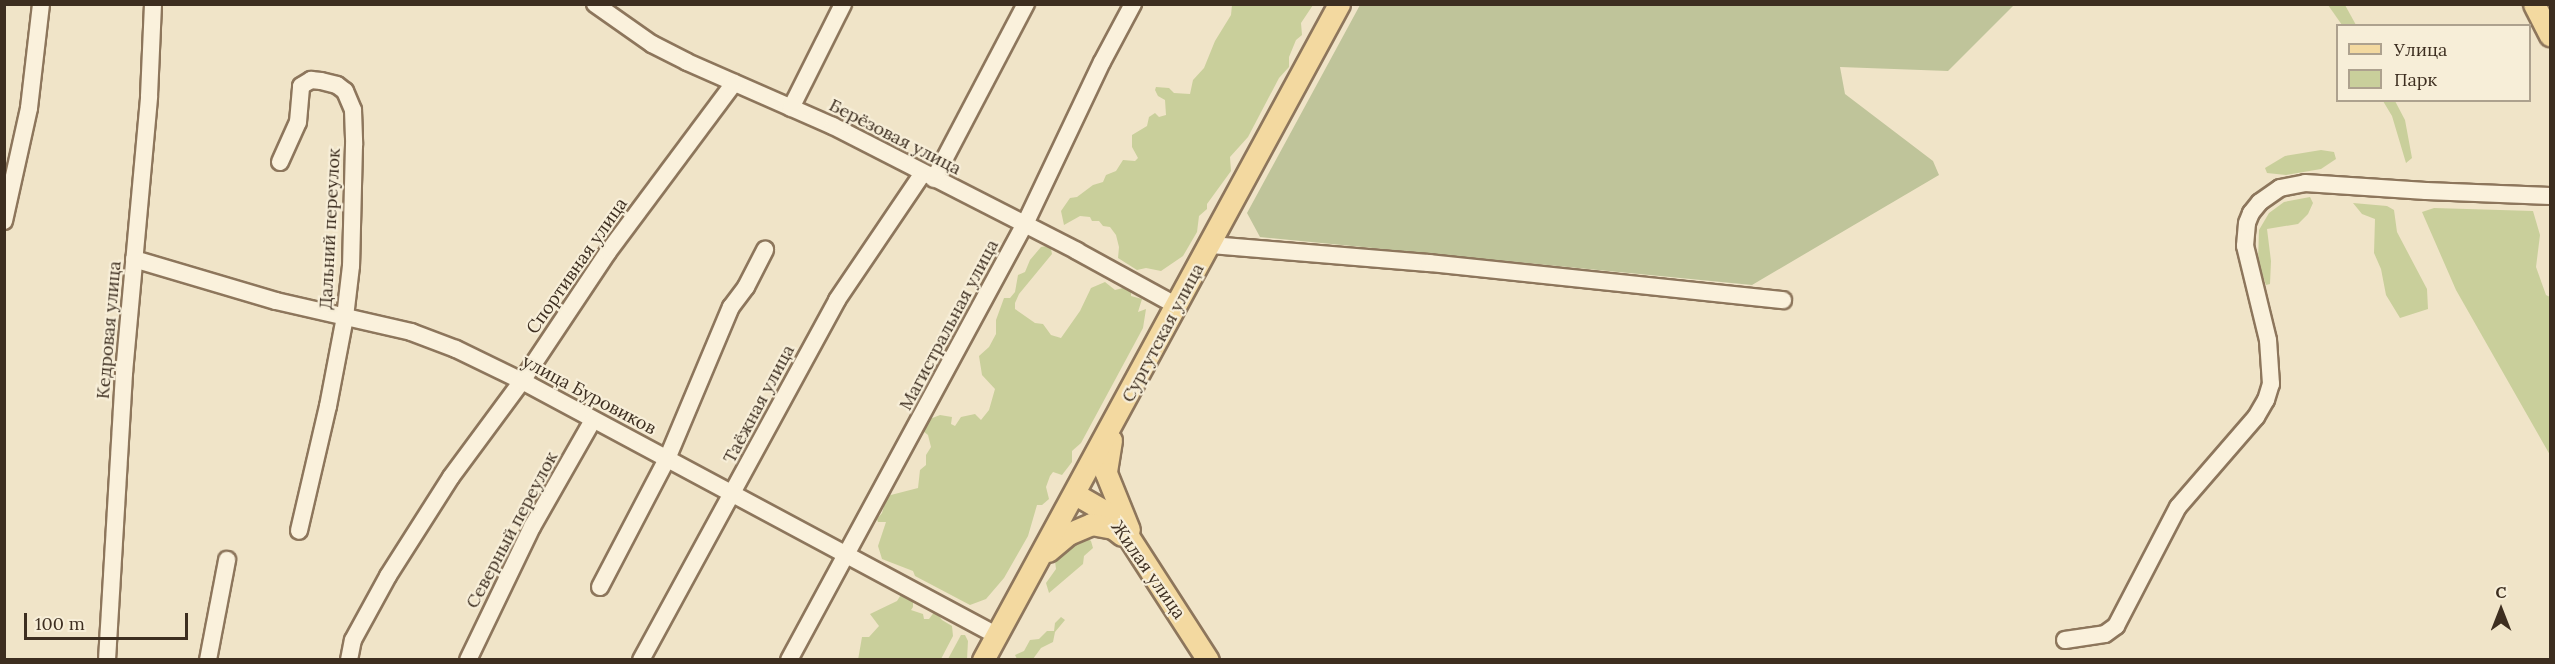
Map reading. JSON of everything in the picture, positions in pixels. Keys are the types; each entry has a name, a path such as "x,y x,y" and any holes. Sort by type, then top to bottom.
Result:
{"main road":[{"name":"Сургутская улица","path":"983,660 1075,495 1339,4"},
{"path":"2534,4 2550,35"},
{"path":"1116,419 1106,473 1136,547"},
{"name":"Жилая улица","path":"1075,495 1104,511 1136,547 1208,660"},
{"path":"1037,560 1068,534 1091,524 1113,528 1136,547"}],"street":[{"path":"4,221 29,108 42,4"},
{"name":"Кедровая улица","path":"107,660 124,373 148,96 153,4"},
{"path":"791,108 843,4"},
{"name":"Таёжная улица","path":"641,660 837,300 928,176 1026,4"},
{"name":"Магистральная улица","path":"789,660 848,555 1025,224 1102,62 1133,4"},
{"name":"Берёзовая улица","path":"598,5 652,44 833,126 1025,224 1177,306"},
{"name":"Дальний переулок","path":"280,162 298,122 301,86 311,80 321,81 345,91 353,111 351,266 345,317 299,531"},
{"name":"Спортивная улица","path":"349,660 353,640 388,576 451,477 522,381 608,252 735,83"},
{"path":"2065,640 2105,634 2116,626 2178,507 2256,417 2266,400 2271,384 2268,340 2245,246 2247,223 2251,213 2260,202 2280,188 2305,183 2550,196"},
{"path":"1210,245 1429,263 1783,300"},
{"path":"600,587 667,459 716,339 765,250"},
{"name":"улица Буровиков","path":"134,259 276,302 436,340 522,381 996,635"},
{"name":"Северный переулок","path":"468,660 532,527 593,420"},
{"path":"208,660 227,560"}],"green space":[{"path":"1232,5 1313,5 1301,23 1302,35 1296,40 1289,57 1289,67 1279,78 1248,137 1230,157 1231,171 1207,204 1207,209 1199,216 1197,232 1183,256 1161,271 1146,268 1137,270 1118,258 1119,247 1116,235 1110,227 1103,226 1099,221 1092,221 1090,217 1080,216 1064,225 1061,211 1070,198 1077,197 1093,185 1103,182 1106,175 1116,171 1123,160 1135,161 1138,158 1132,147 1132,135 1147,126 1149,117 1155,113 1159,117 1166,115 1165,100 1158,96 1156,87 1169,88 1174,93 1190,94 1193,80 1204,68 1215,41 1231,15"},
{"path":"1360,5 2014,5 1948,71 1840,67 1845,94 1933,161 1939,175 1752,285 1260,237 1247,213"},
{"path":"2328,5 2345,5 2355,24 2341,24"},
{"path":"2384,102 2396,102 2405,120 2412,158 2406,163 2392,116"},
{"path":"2321,150 2334,152 2336,159 2321,169 2286,175 2267,173 2265,168 2285,156"},
{"path":"2310,197 2313,203 2308,214 2298,224 2267,229 2271,261 2270,284 2266,285 2258,262 2259,230 2269,213 2284,202"},
{"path":"2353,203 2387,206 2394,210 2397,232 2427,289 2428,309 2400,318 2386,295 2381,269 2374,253 2375,219 2362,214"},
{"path":"2434,208 2533,211 2540,235 2536,267 2546,295 2550,297 2550,455 2456,290 2422,212"},
{"path":"1047,246 1051,249 1052,254 1019,294 1015,309 1035,323 1043,324 1051,335 1061,338 1080,311 1091,288 1105,282 1115,290 1123,288 1131,292 1131,296 1142,299 1138,312 1146,309 1143,328 1081,443 1072,451 1072,462 1062,475 1053,472 1050,476 1046,487 1049,499 1042,505 1037,505 1028,536 1004,578 986,599 970,605 915,576 913,571 882,559 878,546 886,522 878,522 877,519 882,513 887,496 918,488 920,470 926,465 926,455 931,447 928,435 923,431 925,421 940,415 952,417 951,424 955,426 961,417 975,414 981,420 989,410 995,389 982,375 979,356 989,347 996,334 996,320 1004,298 1010,298 1015,292 1018,275 1025,272 1030,260 1041,247"},
{"path":"1083,535 1091,541 1093,548 1084,556 1083,564 1049,593 1046,583 1056,569 1055,561 1058,554 1068,549 1065,544"},
{"path":"904,590 913,599 911,610 923,614 924,619 929,619 935,611 942,620 952,626 953,636 941,659 858,660 862,637 869,637 879,626 870,614 897,601"},
{"path":"1061,617 1065,620 1055,632 1053,642 1041,648 1033,659 1017,659 1015,655 1024,651 1030,640 1039,639 1047,631 1054,631 1055,623"},
{"path":"961,635 965,635 968,641 967,659 948,659"}]}
